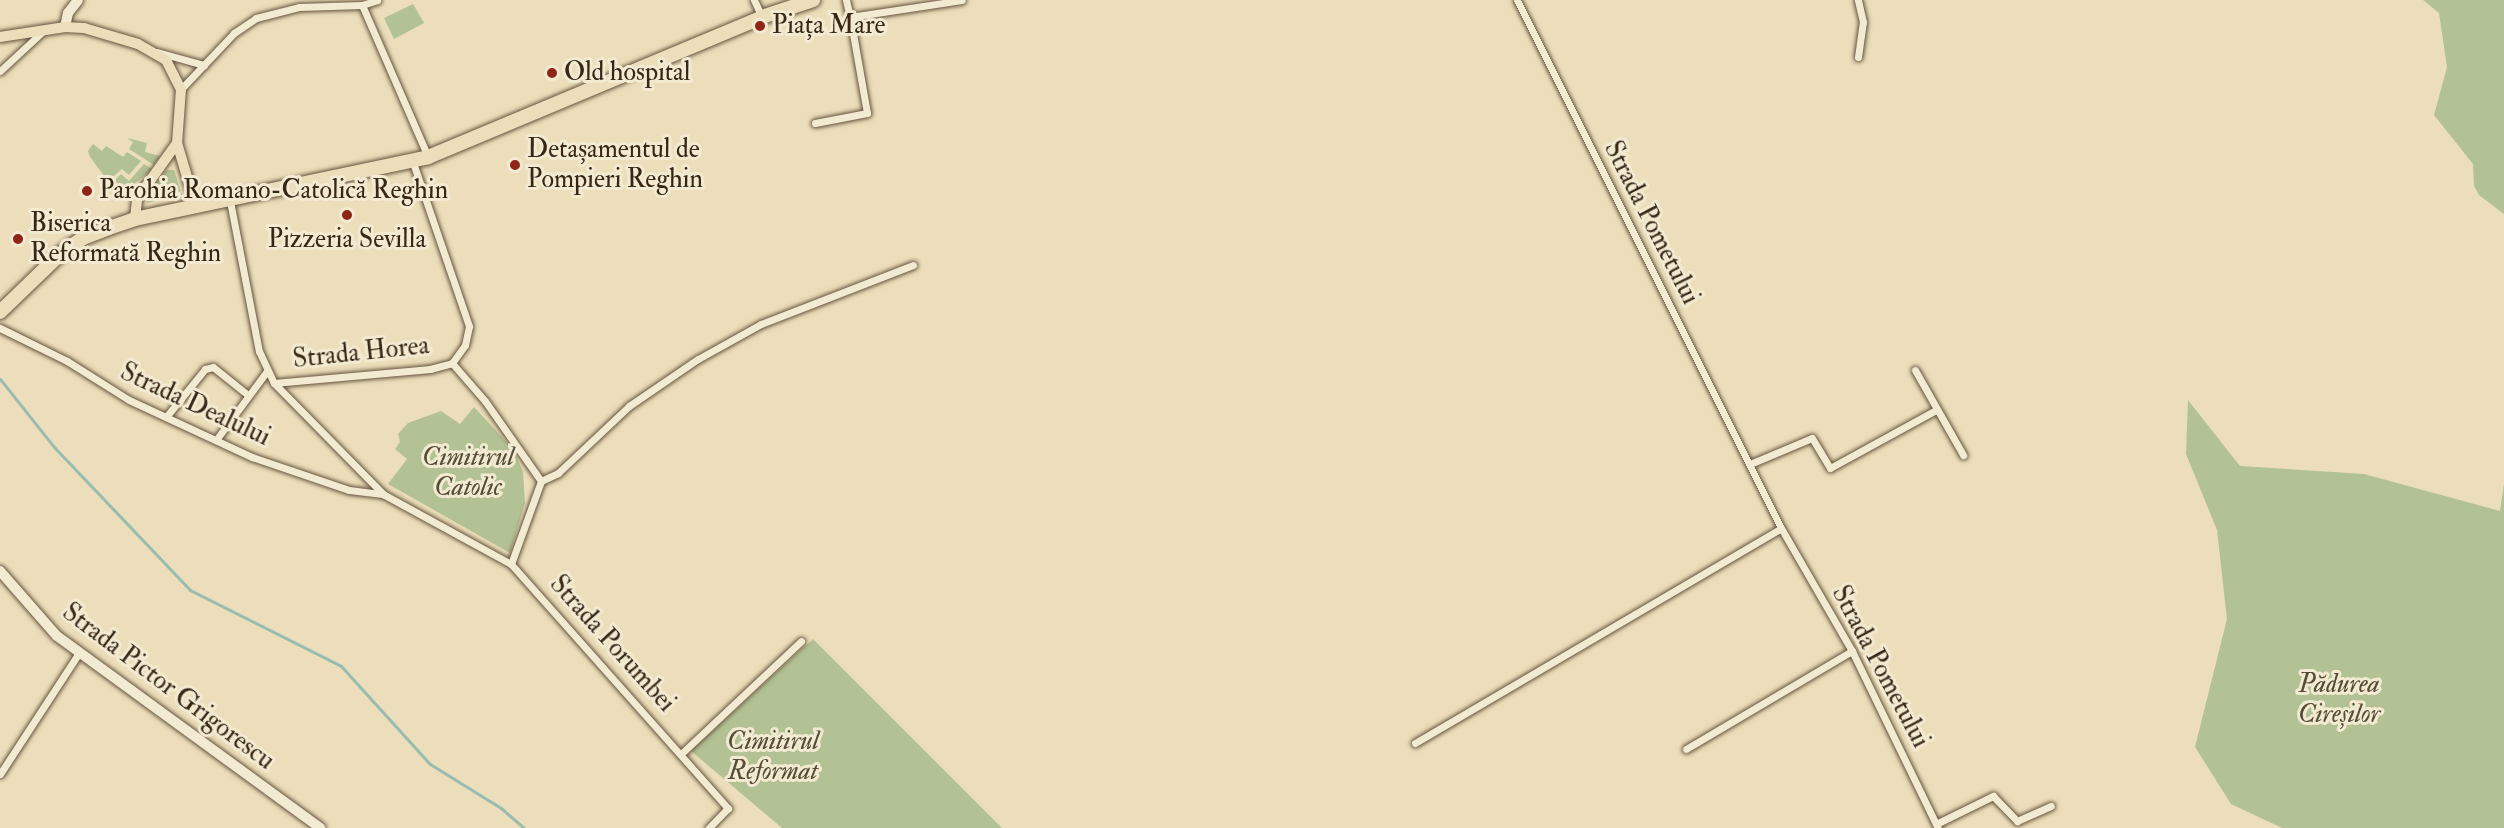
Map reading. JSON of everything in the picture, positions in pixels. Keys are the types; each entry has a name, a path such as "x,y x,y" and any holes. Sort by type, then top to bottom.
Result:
{"highway":[{"path":"0,312 45,265 83,238 135,219 413,162 762,17 813,0"}],"main road":[{"path":"0,37 65,27 115,36 153,50 173,69 181,89 177,143 196,207"},
{"path":"135,219 136,199 177,143"}],"street":[{"path":"65,27 68,12 78,0"},
{"path":"181,89 234,33 256,18 299,7 362,5 377,0"},
{"path":"754,0 762,17"},
{"path":"815,123 867,112 846,0"},
{"path":"850,17 962,0"},
{"name":"Strada Pometului","path":"1517,0 1781,528 1852,651 1937,826"},
{"path":"1858,0 1863,22 1858,57"},
{"path":"362,5 428,157"},
{"path":"0,71 45,30"},
{"path":"153,50 204,64"},
{"name":"Strada Horea","path":"273,383 430,369 452,363 469,338 469,326 413,162"},
{"name":"Strada Porumbei","path":"230,201 259,351 273,383 382,494 511,564 683,752 728,808 709,828"},
{"path":"511,564 541,481 558,473 629,406 698,359 761,324 913,265"},
{"name":"Strada Dealului","path":"0,328 166,417 216,440 348,490 382,494"},
{"name":"Strada Horea","path":"452,363 485,401 541,481"},
{"path":"166,417 205,369 213,367 248,395"},
{"path":"1915,370 1964,455"},
{"path":"216,440 267,371"},
{"path":"1750,464 1812,438 1830,468 1936,410"},
{"path":"1414,743 1781,528"},
{"name":"Strada Pictor Grigorescu","path":"0,571 27,605 79,653 320,828"},
{"path":"683,752 801,641"},
{"path":"1686,749 1852,651"},
{"path":"0,774 79,653"},
{"path":"1937,826 1993,796 2017,821 2052,806"}],"green space":[{"path":"2423,0 2504,0 2504,214 2479,195 2474,186 2473,164 2434,115 2447,67 2439,13"},
{"path":"413,4 424,23 394,39 384,18"},
{"path":"127,138 147,143 145,152 160,156 154,165 129,149 133,142"},
{"path":"93,144 102,151 106,146 123,157 127,152 141,161 129,175 122,169 108,181 90,157 88,151"},
{"path":"144,164 152,169 120,196 111,184 121,174 129,181"},
{"path":"167,170 174,170 182,195 147,203 145,195"},
{"name":"Pădurea Cireșilor","path":"2188,400 2240,466 2364,474 2500,511 2504,484 2504,828 2282,828 2231,804 2195,747 2227,619 2217,530 2186,454"},
{"name":"Cimitirul Catolic","path":"474,407 513,449 523,472 525,503 510,553 388,484 407,459 395,449 400,442 398,434 408,423 441,411 460,424"},
{"name":"Cimitirul Reformat","path":"813,639 1002,828 782,828 691,751"}],"waterway":[{"path":"0,379 54,447 190,590 341,666 430,764 501,808 524,828"}],"place":[{"name":"Piața Mare","path":"760,26"},
{"name":"Old hospital","path":"552,73"},
{"name":"Detașamentul de Pompieri Reghin","path":"515,165"},
{"name":"Parohia Romano-Catolică Reghin","path":"87,191"},
{"name":"Pizzeria Sevilla","path":"347,215"},
{"name":"Biserica Reformată Reghin","path":"18,239"}]}
